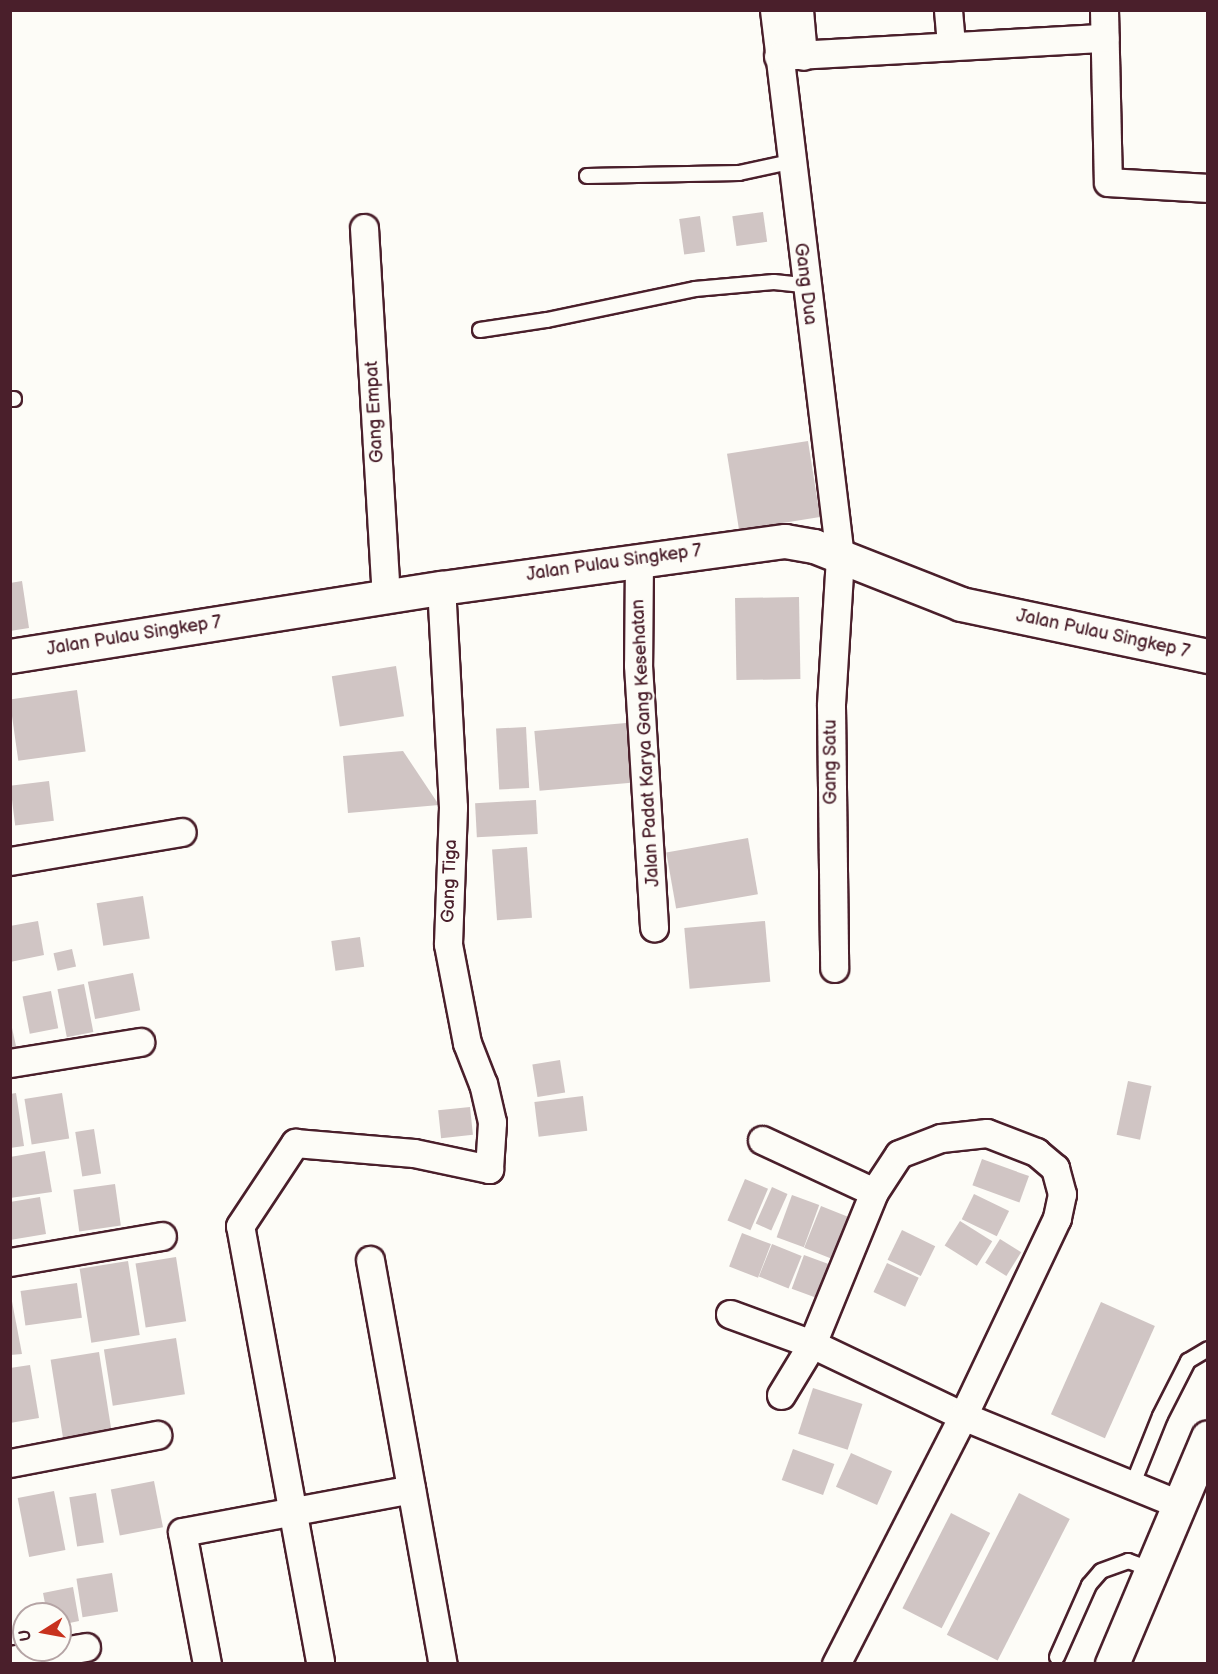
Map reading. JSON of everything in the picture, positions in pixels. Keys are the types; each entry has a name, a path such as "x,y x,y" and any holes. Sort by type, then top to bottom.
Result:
{"street":[{"name":"Gang Dua","path":"774,10 790,56 789,162 840,557"},
{"path":"799,10 790,56 1105,38"},
{"path":"948,10 951,46"},
{"path":"1104,10 1108,182 1208,188"},
{"name":"Gang Empat","path":"363,228 386,597"},
{"name":"Jalan Pulau Singkep 7","path":"10,656 441,588 639,559 785,542 814,546 961,604 1208,656"},
{"name":"Gang Satu","path":"834,968 831,706 840,557"},
{"name":"Jalan Padat Karya Gang Kesehatan","path":"639,559 639,665 654,928"},
{"name":"Gang Tiga","path":"292,1511 240,1226 295,1143 414,1154 489,1169 492,1122 483,1084 466,1043 448,944 453,807 441,588"},
{"path":"10,861 182,832"},
{"path":"10,1063 140,1042"},
{"path":"781,1395 812,1344 874,1192 899,1154 941,1138 987,1133 1036,1152 1054,1168 1062,1194 1057,1218 963,1416 836,1664"},
{"path":"762,1140 874,1192"},
{"path":"10,1262 162,1236"},
{"path":"370,1260 443,1664"},
{"path":"730,1314 812,1344 963,1416 1179,1504"},
{"path":"10,1463 157,1435"},
{"path":"1112,1664 1150,1569 1208,1437"},
{"path":"207,1664 182,1532 411,1489"},
{"path":"292,1511 320,1661"},
{"path":"11,1659 86,1647"}],"lane":[{"path":"586,176 739,173 789,162"},
{"path":"480,330 547,320 695,289 774,282 805,285"},
{"path":"1132,1485 1160,1416 1188,1361 1208,1349"},
{"path":"1057,1657 1089,1585 1101,1571 1128,1561 1150,1569"}],"building":[{"path":"763,212 767,242 736,246 732,216"},
{"path":"700,216 705,252 684,255 679,219"},
{"path":"808,441 820,517 739,530 727,454"},
{"path":"22,581 29,628 10,631 10,583"},
{"path":"799,597 800,679 736,680 735,598"},
{"path":"396,666 404,716 340,727 332,676"},
{"path":"77,690 86,751 18,761 10,699"},
{"path":"626,723 631,783 540,791 534,731"},
{"path":"526,727 529,788 499,789 496,729"},
{"path":"403,751 439,805 348,813 343,756"},
{"path":"49,781 54,821 15,825 10,786"},
{"path":"536,800 538,834 477,837 475,803"},
{"path":"748,838 758,894 676,909 666,852"},
{"path":"527,847 532,918 497,920 492,849"},
{"path":"143,896 150,938 103,946 97,903"},
{"path":"38,921 44,955 10,962 10,926"},
{"path":"765,921 770,982 690,989 684,928"},
{"path":"360,937 364,967 335,971 331,941"},
{"path":"72,949 76,967 58,971 53,953"},
{"path":"133,973 140,1010 95,1019 88,982"},
{"path":"84,984 93,1032 67,1037 57,989"},
{"path":"51,991 58,1028 30,1034 23,997"},
{"path":"10,1019 18,1055 10,1056"},
{"path":"560,1060 565,1093 538,1097 532,1064"},
{"path":"1128,1081 1151,1086 1140,1140 1117,1135"},
{"path":"16,1093 24,1146 10,1148 10,1094"},
{"path":"62,1093 69,1138 32,1144 24,1099"},
{"path":"583,1096 587,1131 539,1137 534,1102"},
{"path":"470,1107 473,1135 441,1138 438,1110"},
{"path":"94,1129 101,1173 82,1176 75,1132"},
{"path":"45,1151 52,1192 10,1198 10,1157"},
{"path":"982,1159 1029,1176 1019,1202 972,1185"},
{"path":"745,1179 768,1189 750,1230 727,1220"},
{"path":"115,1184 121,1226 79,1231 73,1190"},
{"path":"772,1187 788,1194 771,1230 756,1224"},
{"path":"974,1194 1009,1211 997,1236 962,1219"},
{"path":"792,1195 819,1205 804,1247 777,1237"},
{"path":"40,1197 46,1234 10,1240 10,1202"},
{"path":"821,1206 848,1217 831,1259 804,1248"},
{"path":"960,1221 992,1241 977,1266 945,1246"},
{"path":"902,1230 935,1246 921,1276 888,1260"},
{"path":"742,1233 771,1244 758,1278 729,1267"},
{"path":"1000,1239 1021,1252 1006,1276 985,1263"},
{"path":"772,1244 802,1256 789,1288 759,1276"},
{"path":"804,1255 831,1265 819,1299 792,1289"},
{"path":"176,1257 186,1321 146,1328 136,1263"},
{"path":"128,1261 140,1335 91,1343 80,1269"},
{"path":"887,1263 919,1278 905,1307 873,1292"},
{"path":"77,1283 82,1318 25,1326 21,1291"},
{"path":"10,1291 22,1354 10,1355"},
{"path":"1101,1302 1155,1326 1105,1438 1051,1414"},
{"path":"176,1338 185,1394 113,1406 104,1349"},
{"path":"99,1352 112,1437 64,1445 51,1360"},
{"path":"30,1365 39,1418 10,1423 10,1368"},
{"path":"813,1388 862,1404 848,1450 798,1434"},
{"path":"793,1449 834,1464 823,1495 782,1480"},
{"path":"851,1453 892,1471 877,1505 836,1487"},
{"path":"154,1481 163,1527 120,1536 111,1489"},
{"path":"54,1491 65,1550 29,1557 18,1498"},
{"path":"96,1493 104,1542 77,1547 69,1497"},
{"path":"1019,1493 1070,1519 998,1661 947,1635"},
{"path":"951,1513 990,1533 942,1628 902,1608"},
{"path":"112,1573 118,1612 83,1617 76,1579"},
{"path":"73,1587 79,1621 72,1622 72,1602 45,1602 43,1593"}]}
